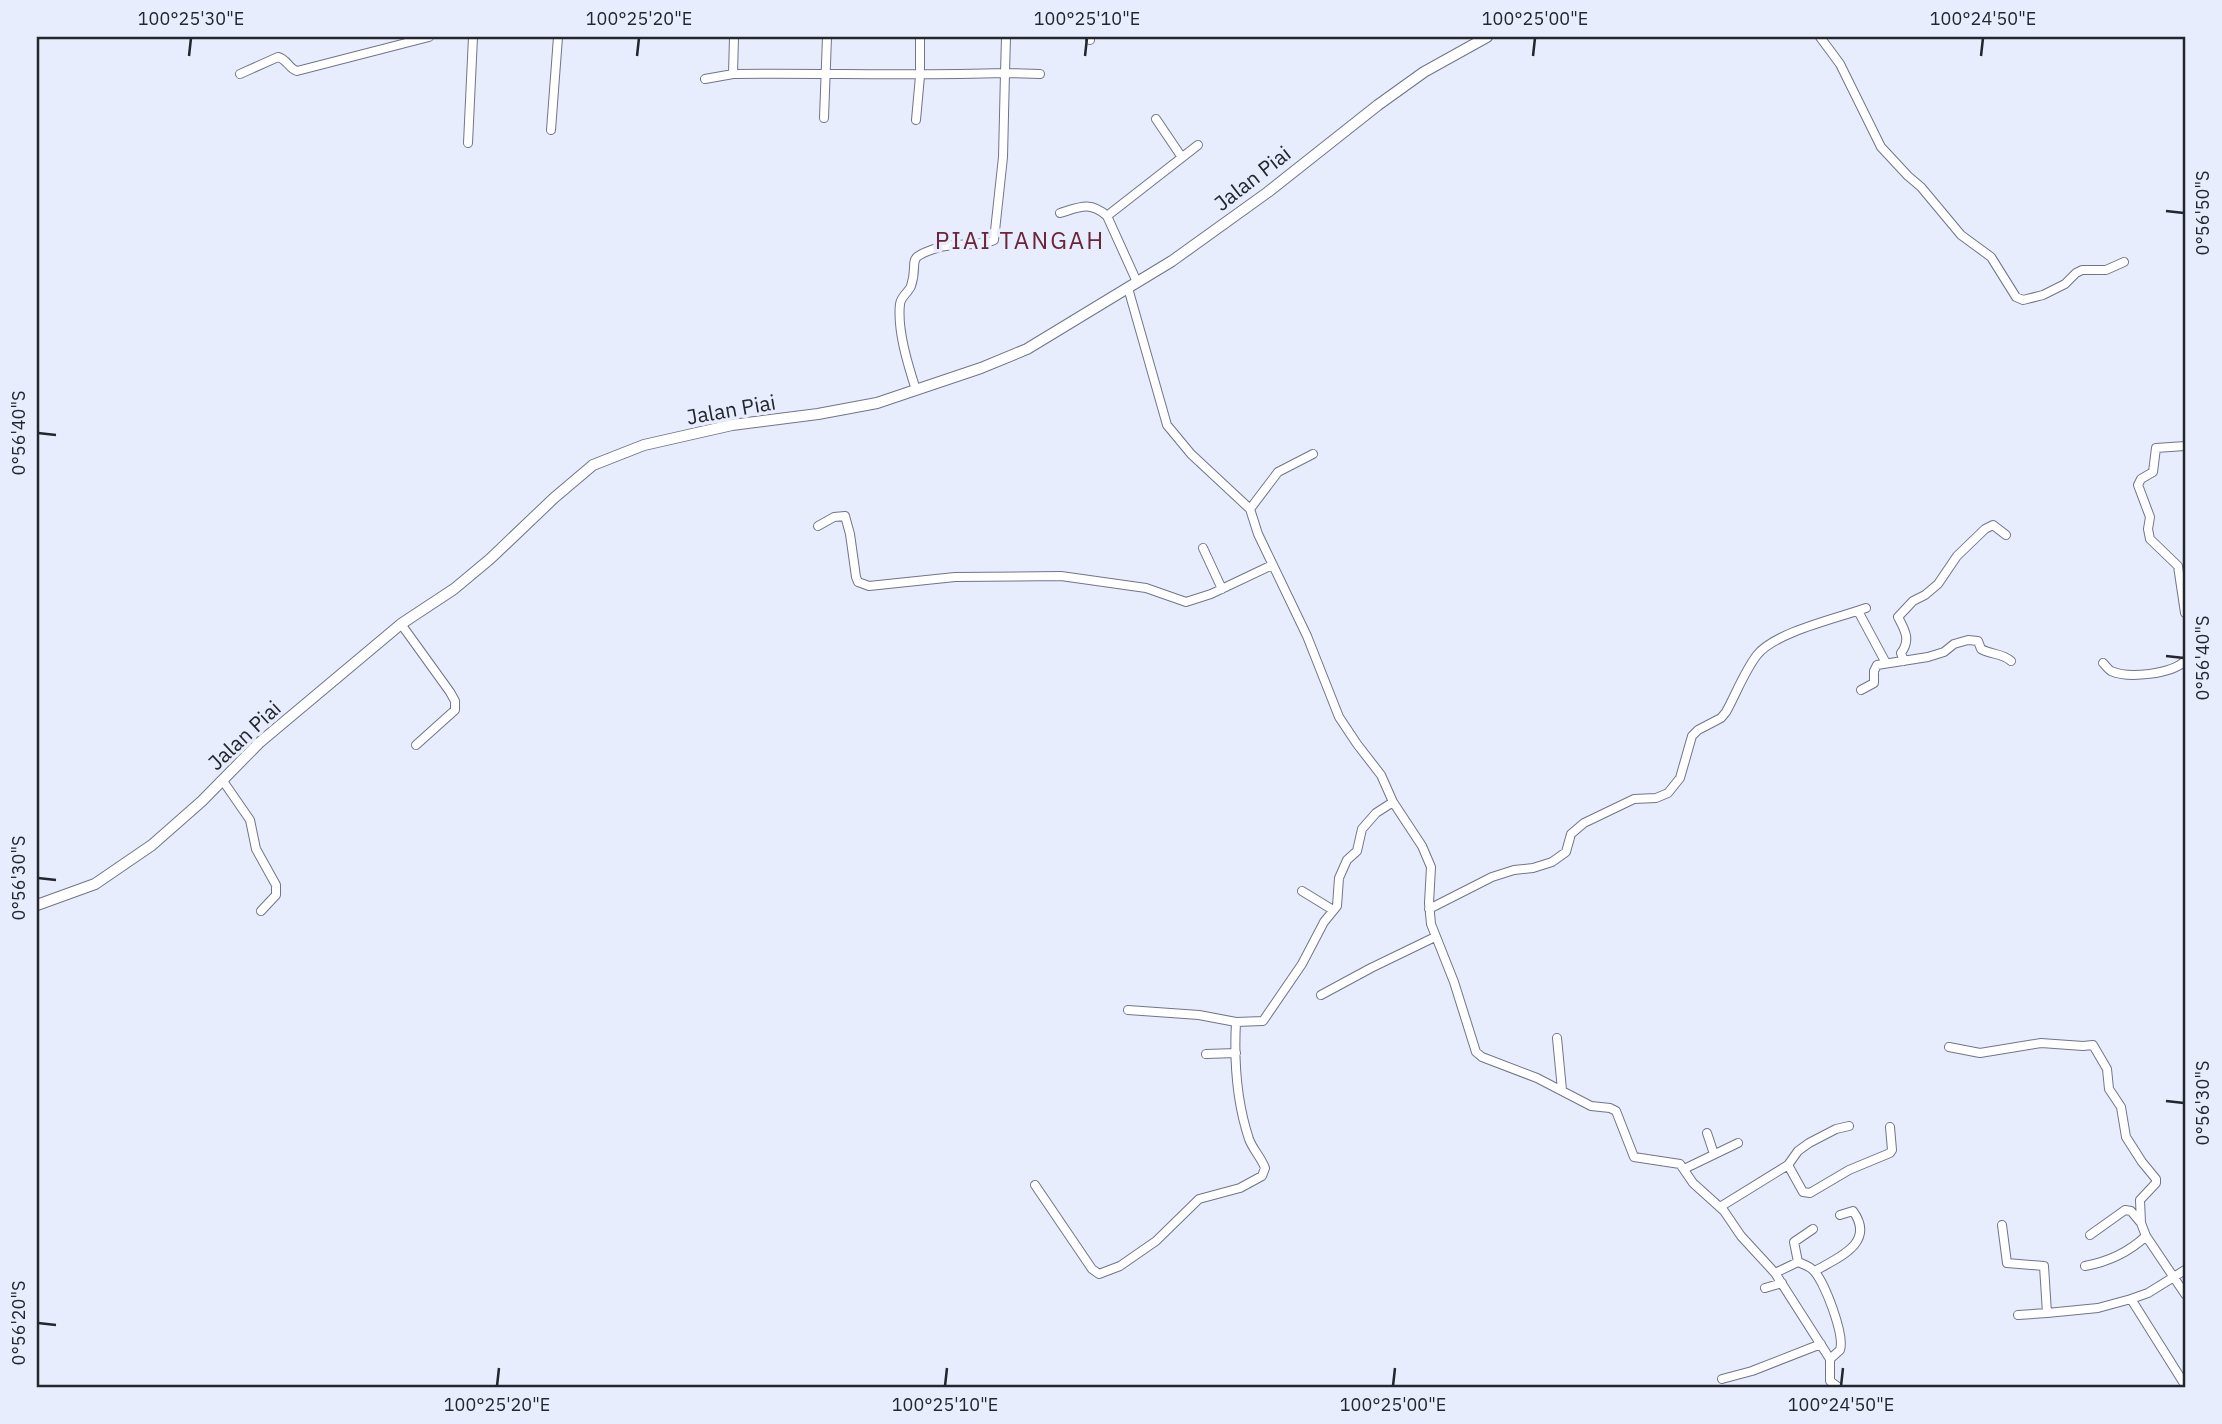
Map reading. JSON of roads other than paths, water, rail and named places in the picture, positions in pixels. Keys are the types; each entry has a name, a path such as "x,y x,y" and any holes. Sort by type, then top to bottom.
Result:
{"street":[{"path":"240,74 278,57 285,59 297,71 429,37"},
{"path":"468,143 474,37"},
{"path":"551,130 558,37"},
{"path":"733,74 734,37"},
{"path":"824,118 827,37"},
{"path":"916,120 920,37"},
{"path":"916,390 907,362 900,302 911,287 913,262 918,256 941,247 989,243 994,240 1003,156 1006,37"},
{"name":"Jalan Piai","path":"37,905 95,884 170,830 259,743 401,624 454,589 593,465 644,445 732,425 854,408 981,368 1027,349 1132,285 1216,229 1268,192 1351,124 1424,72 1486,37"},
{"path":"1820,38 1840,64 1881,147 1921,187 1961,236 1991,257 2016,297 2023,300 2043,295 2066,284 2082,270 2106,270 2124,262"},
{"path":"705,79 733,74 1040,74"},
{"path":"1156,119 1181,156"},
{"path":"1107,216 1198,145"},
{"path":"1060,214 1091,206 1107,216 1132,285 1167,425 1191,454 1250,509 1272,565 1307,636 1339,717 1381,775 1393,802 1422,846 1432,867 1429,909 1435,937 1454,982 1476,1052 1482,1057 1562,1090 1591,1106 1616,1111 1634,1157 1680,1164 1693,1183 1720,1207 1741,1236 1775,1273 1830,1359 1830,1381 1838,1387"},
{"path":"2185,446 2156,448 2153,472 2141,478 2138,485 2150,517 2150,539 2174,561 2183,578 2185,613"},
{"path":"1250,509 1278,472 1313,454"},
{"path":"818,526 834,517 845,516 856,578 869,586 955,578 1045,575 1146,588 1186,602 1222,589 1272,565"},
{"path":"1904,661 1901,653 1906,646 1907,633 1898,617 1904,609 1938,584 1957,556 1985,529 1993,525 2006,535"},
{"path":"1203,548 1222,589"},
{"path":"1429,909 1492,877 1552,862 1566,852 1571,834 1584,823 1634,799 1668,793 1680,778 1692,736 1721,718 1761,651 1771,643 1791,633 1862,610 1886,663"},
{"path":"401,624 450,692 456,705 455,710 416,745"},
{"path":"1861,690 1874,682 1877,665 1936,654 1968,640 1978,641 1981,649 1988,653 2004,654 2011,661"},
{"path":"2103,663 2110,670 2129,674 2163,673 2185,662"},
{"path":"223,781 250,820 256,849 276,885 276,895 261,911"},
{"path":"1128,1010 1199,1015 1236,1022 1259,1023 1268,1017 1302,964 1324,922 1337,906 1342,871 1347,860 1357,851 1362,829 1376,813 1393,802"},
{"path":"1302,891 1333,910"},
{"path":"1321,995 1435,937"},
{"path":"1035,1185 1092,1269 1099,1274 1120,1266 1156,1241 1199,1199 1255,1182 1262,1176 1265,1168 1253,1149 1246,1129 1236,1053 1236,1022"},
{"path":"1557,1038 1562,1090"},
{"path":"1949,1047 1980,1053 2041,1043 2093,1045 2107,1069 2109,1089 2121,1107 2126,1137 2157,1179 2141,1198 2141,1223 2146,1236 2185,1294"},
{"path":"1206,1054 1236,1053"},
{"path":"1720,1207 1788,1166 1798,1151 1809,1143 1836,1129 1849,1126"},
{"path":"1788,1166 1803,1192 1810,1193 1849,1170 1890,1153 1890,1127"},
{"path":"1707,1133 1714,1154"},
{"path":"1684,1170 1738,1143"},
{"path":"2090,1236 2125,1210 2130,1211 2141,1223"},
{"path":"1815,1271 1853,1246 1862,1232 1853,1211 1840,1215"},
{"path":"2002,1225 2007,1263 2044,1266 2046,1313"},
{"path":"1813,1229 1794,1242 1793,1247 1798,1262 1815,1271 1833,1308 1842,1337 1840,1350 1830,1359"},
{"path":"2085,1266 2116,1256 2146,1236"},
{"path":"1775,1273 1798,1262"},
{"path":"2018,1315 2098,1308 2148,1293 2185,1270"},
{"path":"1765,1288 1782,1283"},
{"path":"2131,1299 2185,1385"},
{"path":"1722,1379 1752,1371 1821,1344"}],"district":[{"name":"PIAI TANGAH","path":"1020,240"}]}
